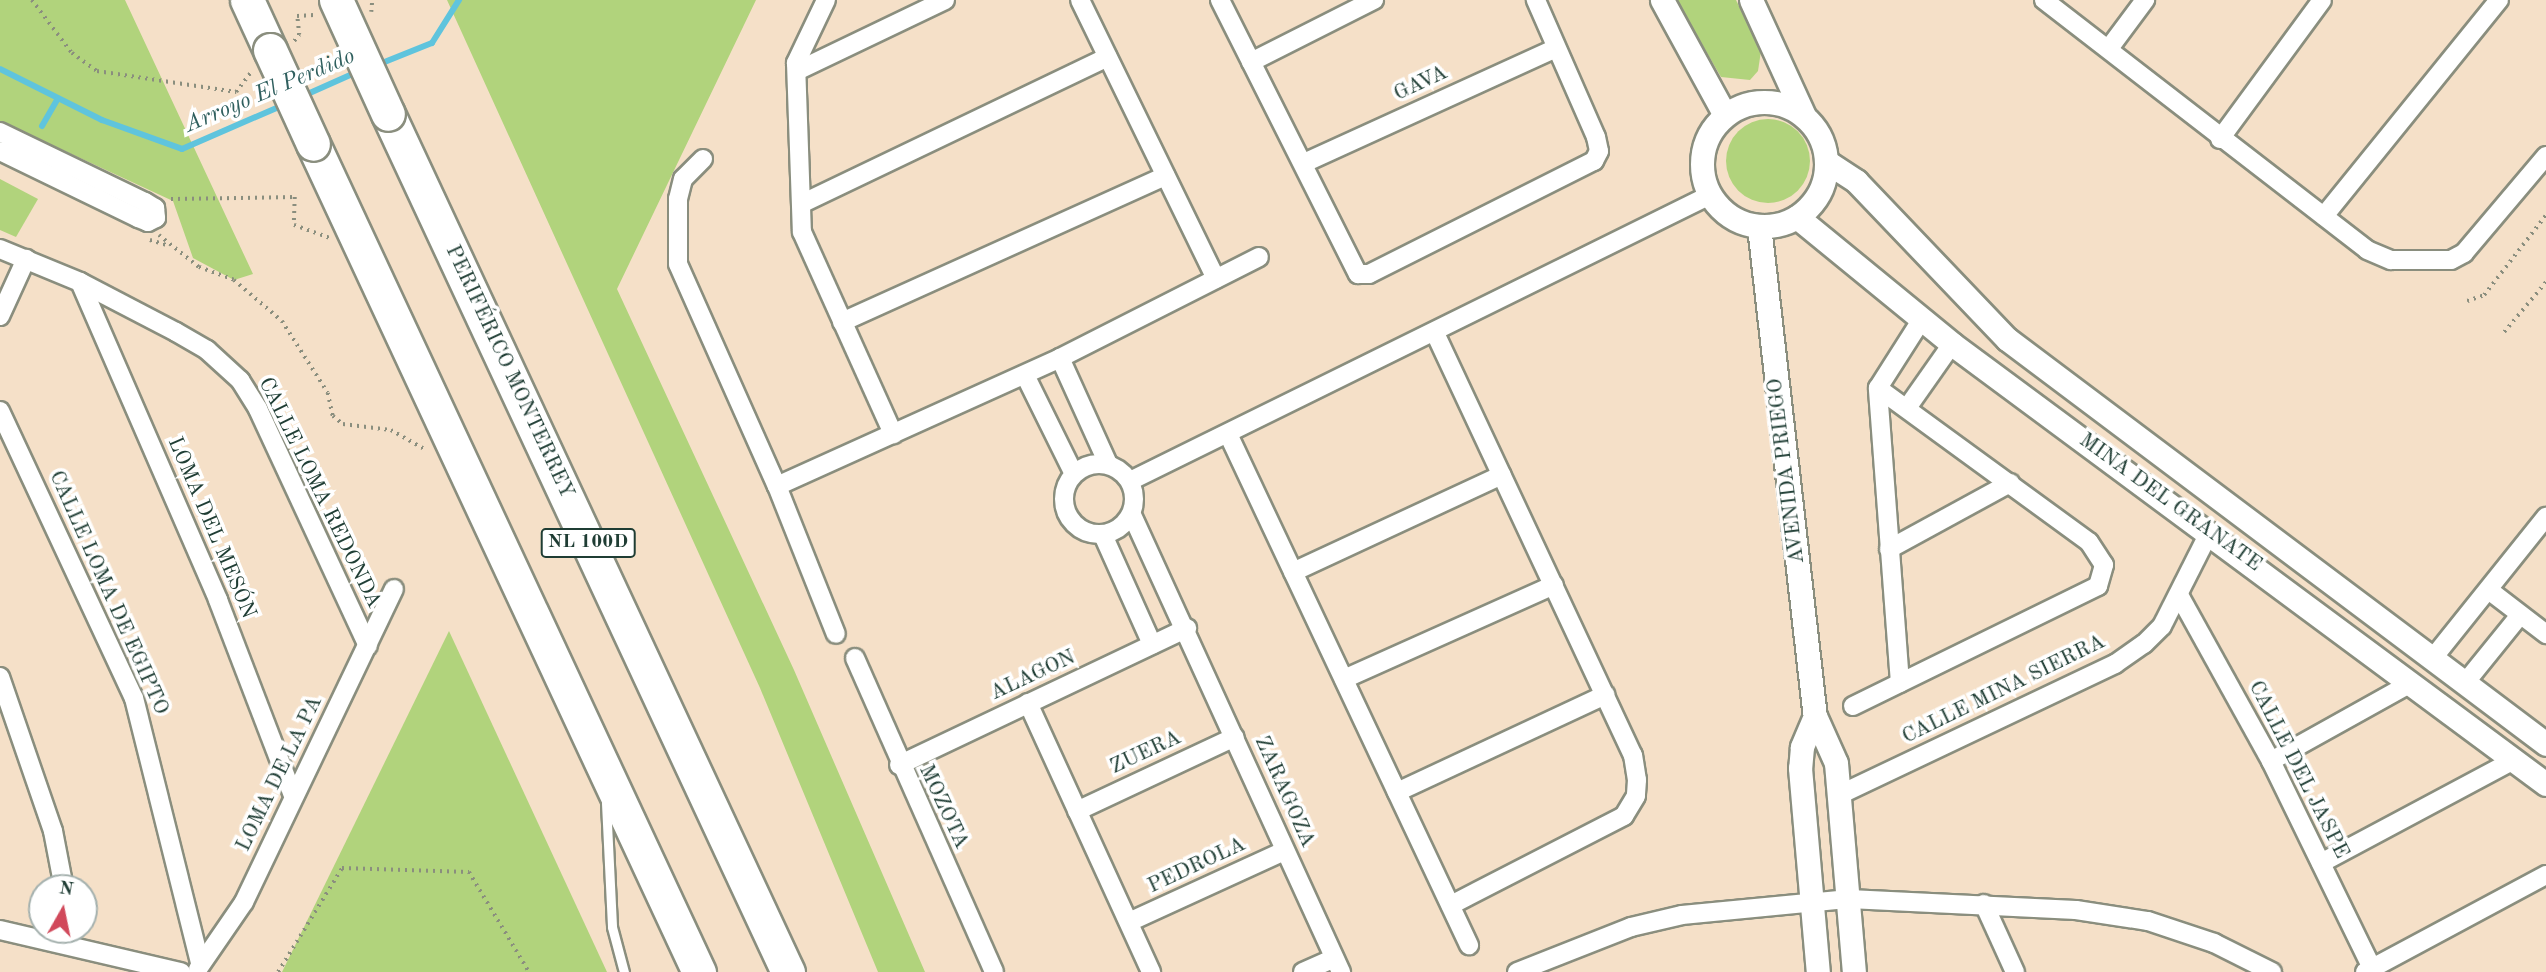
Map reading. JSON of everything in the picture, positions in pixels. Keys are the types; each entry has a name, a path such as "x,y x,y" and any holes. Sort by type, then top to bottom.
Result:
{"highway":[{"name":"NL 100D","path":"247,0 699,972"},
{"name":"PERIFÉRICO MONTERREY","path":"341,10 788,972"}],"street":[{"path":"826,0 797,71 802,232 893,434"},
{"path":"797,71 945,0"},
{"path":"1080,0 1216,279"},
{"path":"1220,0 1358,274 1369,274 1594,161 1599,151 1595,137 1536,0"},
{"path":"1251,62 1374,0"},
{"path":"1662,0 1725,115"},
{"path":"1751,0 1804,116 1821,136 1827,162 1816,200 1797,217 1759,226 1731,217 1710,195 1702,152 1725,115 1767,101 1804,116"},
{"path":"2044,0 2110,47 2220,139 2367,250 2391,260 2451,260 2480,238 2546,156"},
{"path":"2110,47 2145,0"},
{"path":"2220,139 2322,0"},
{"path":"2324,216 2499,0"},
{"name":"GAVA","path":"1304,163 1556,48"},
{"path":"801,204 1108,57"},
{"path":"0,132 145,202 158,212 148,222 0,151"},
{"path":"703,159 684,179 678,200 678,264 777,486 836,634"},
{"path":"1827,162 1856,181 2007,339 2546,744"},
{"path":"842,322 1166,176"},
{"path":"1130,481 1229,436 1710,195"},
{"name":"MINA DEL GRANATE","path":"1797,217 1952,344 2210,530 2546,784"},
{"name":"AVENIDA PRIEGO","path":"1759,226 1815,716 1833,751 1839,795 1854,972"},
{"name":"CALLE LOMA REDONDA","path":"0,248 80,282 207,350 240,380 258,409 368,646"},
{"path":"777,486 1060,358 1259,257"},
{"path":"0,316 26,259"},
{"name":"LOMA DEL MESÓN","path":"80,282 218,600 293,795"},
{"path":"1900,683 1878,388 1922,319"},
{"path":"1436,333 1633,755 1636,796 1624,816 1451,905"},
{"path":"1907,408 1952,344"},
{"path":"1060,358 1108,464 1130,481 1135,498 1132,515 1124,525 1103,534 1090,534 1070,520 1063,496 1073,474 1083,467 1108,464"},
{"path":"1025,374 1073,474"},
{"path":"1853,706 2098,586 2104,565 2099,551 1878,388"},
{"name":"CALLE LOMA DE EGIPTO","path":"0,411 134,698 147,737 199,967"},
{"path":"1229,436 1469,945"},
{"path":"1293,572 1502,475"},
{"path":"1889,549 2010,483"},
{"name":"ZARAGOZA","path":"1132,515 1187,628 1284,851 1338,965"},
{"path":"2433,659 2490,591 2546,517"},
{"path":"2244,557 2262,529"},
{"name":"CALLE MINA SIERRA","path":"1839,795 2115,664 2162,626 2210,530"},
{"path":"1103,534 1152,644"},
{"path":"1344,679 1554,585"},
{"name":"LOMA DE LA PA","path":"199,967 244,902 394,589"},
{"path":"2490,591 2546,634"},
{"name":"CALLE DEL JASPE","path":"2179,595 2271,761 2321,863 2368,970"},
{"path":"2465,683 2520,615"},
{"name":"ALAGON","path":"899,765 1187,628"},
{"name":"MOZOTA","path":"855,658 899,765 994,972"},
{"path":"0,677 53,831 61,874"},
{"path":"2271,761 2411,683"},
{"path":"1397,792 1605,695"},
{"path":"1028,703 1151,972"},
{"name":"AVENIDA PRIEGO","path":"1815,716 1800,756 1818,972"},
{"name":"ZUERA","path":"1077,811 1235,737"},
{"path":"2321,863 2514,760"},
{"name":"PEDROLA","path":"1129,922 1284,851"},
{"path":"2368,970 2546,875"},
{"path":"1524,970 1631,927 1682,915 1813,900 1849,899 1984,904 2148,921 2214,943 2272,972"},
{"path":"1984,904 2015,972"},
{"path":"0,930 28,933"},
{"path":"93,944 181,972"},
{"path":"1303,972 1338,965"}],"lane":[{"path":"605,770 612,927 624,972"}],"path":[{"path":"32,0 72,53 97,71 122,78 236,92 245,76 272,53 287,50 299,35 297,16 314,14 338,24 341,10 370,13 372,0"},
{"path":"145,202 295,197 294,225 322,238 339,237"},
{"path":"2467,301 2484,295 2546,215"},
{"path":"148,222 168,246 199,267 234,280 282,321 328,393 333,416 344,424 391,430 432,455"},
{"path":"2504,332 2546,282"},
{"path":"278,972 342,868 469,872 529,972"}],"green space":[{"path":"0,0 125,0 253,274 234,280 193,258 173,201 0,121"},
{"path":"447,0 756,0 617,289 794,670 925,972 878,972 760,688"},
{"path":"1676,0 1736,0 1761,51 1758,71 1750,80 1721,77"},
{"path":"1768,119 1784,122 1798,131 1807,145 1810,161 1807,177 1798,191 1784,200 1768,203 1752,200 1738,191 1729,177 1726,161 1729,145 1738,131 1752,122"},
{"path":"0,179 38,199 16,237 0,230"},
{"path":"449,631 607,972 282,972"}],"waterway":[{"name":"Arroyo El Perdido","path":"377,65 432,43 459,0"},
{"name":"Arroyo El Perdido","path":"0,69 102,120 182,149 283,105"},
{"name":"Arroyo El Perdido","path":"303,96 357,72"},
{"path":"42,126 58,98"}]}
